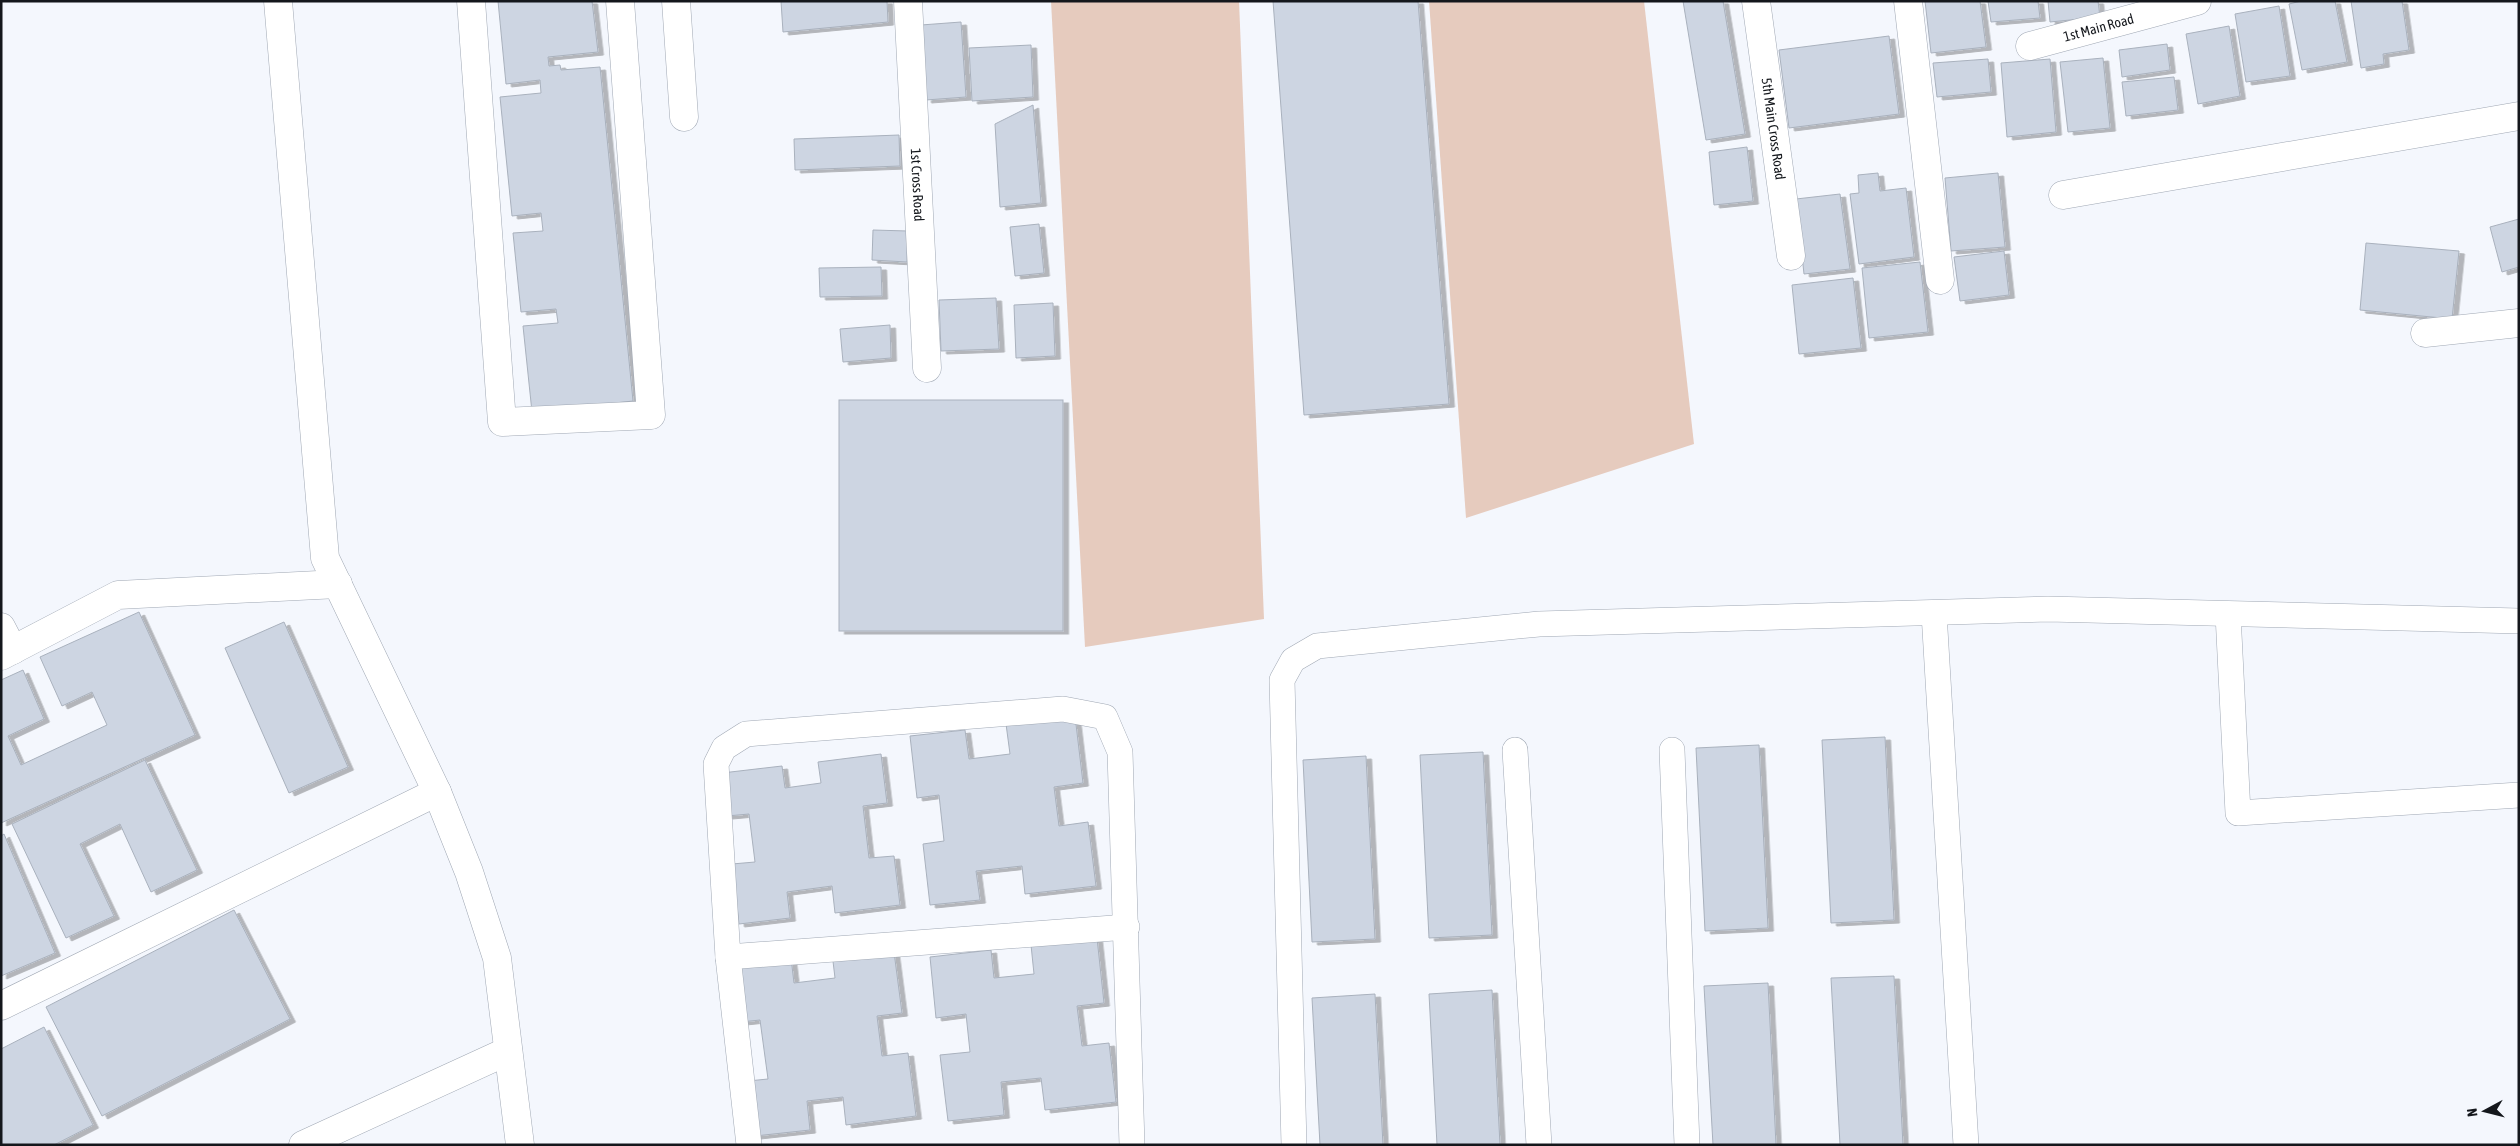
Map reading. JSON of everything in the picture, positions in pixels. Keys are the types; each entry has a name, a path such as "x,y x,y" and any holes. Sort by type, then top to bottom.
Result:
{"street":[{"path":"278,1 325,558 437,792 469,872 497,958 520,1145"},
{"path":"471,1 502,422 651,415 620,1"},
{"path":"676,1 684,118"},
{"name":"1st Cross Road","path":"908,1 927,368"},
{"name":"5th Main Cross Road","path":"1756,1 1791,256"},
{"path":"1908,1 1940,280"},
{"name":"1st Main Road","path":"2030,46 2130,10 2197,1"},
{"path":"2063,195 2519,116"},
{"path":"2425,333 2519,323"},
{"path":"5,644 118,595 338,584"},
{"path":"1,1006 437,792"},
{"path":"303,1145 508,1051"}],"lane":[{"path":"1294,1145 1282,680 1293,660 1317,646 1540,624 2048,609 2519,621"},
{"path":"1934,613 1966,1145"},
{"path":"2228,614 2238,813 2519,795"},
{"path":"749,1145 728,957 716,764 724,748 746,734 1063,709 1105,716 1120,752 1127,927 1132,1145"},
{"path":"1515,750 1539,1145"},
{"path":"1672,750 1687,1145"},
{"path":"728,957 1127,927"}],"shaded area":[{"path":"1051,1 1239,1 1264,619 1085,647"},
{"path":"1429,1 1644,1 1694,444 1466,518"}],"building":[{"path":"498,1 592,1 598,52 548,57 549,66 560,65 561,70 600,67 633,401 532,412 523,326 558,323 556,309 521,312 513,233 543,231 541,213 512,216 500,97 541,93 540,80 506,84"},
{"path":"781,1 887,1 888,22 783,32"},
{"path":"1273,1 1418,1 1449,404 1304,415"},
{"path":"1683,1 1723,1 1745,134 1706,140"},
{"path":"1925,1 1980,1 1986,47 1931,53"},
{"path":"1988,1 2038,1 2040,18 1991,22"},
{"path":"2048,1 2098,1 2100,17 2050,22"},
{"path":"2301,1 2335,1 2347,62 2302,70 2289,4"},
{"path":"2351,1 2402,1 2409,50 2383,54 2384,64 2361,68"},
{"path":"2279,6 2290,76 2246,82 2235,14"},
{"path":"961,22 966,97 926,100 921,25"},
{"path":"2229,26 2240,96 2198,104 2186,34"},
{"path":"1889,36 1899,114 1789,128 1779,50"},
{"path":"2167,44 2170,70 2122,77 2119,50"},
{"path":"1031,45 1033,97 972,101 969,48"},
{"path":"2103,58 2110,128 2068,132 2060,62"},
{"path":"1988,59 1991,92 1937,97 1933,63"},
{"path":"2050,59 2056,132 2007,137 2001,63"},
{"path":"2174,77 2178,110 2126,116 2122,82"},
{"path":"1033,105 1041,203 1000,207 995,124"},
{"path":"899,135 900,166 795,170 794,139"},
{"path":"1747,147 1753,201 1714,205 1709,152"},
{"path":"1878,173 1880,191 1906,188 1914,257 1859,264 1850,194 1859,193 1858,175"},
{"path":"1998,173 2005,247 1951,251 1945,178"},
{"path":"1840,194 1850,269 1804,274 1796,199"},
{"path":"2519,219 2519,267 2502,272 2490,227"},
{"path":"1039,224 1044,273 1015,276 1010,227"},
{"path":"873,230 908,231 907,262 872,260"},
{"path":"2366,243 2459,251 2452,319 2360,310"},
{"path":"2004,251 2009,295 1960,301 1954,257"},
{"path":"1920,262 1928,332 1869,338 1862,268"},
{"path":"881,267 882,296 820,297 819,268"},
{"path":"1853,278 1861,348 1799,354 1792,285"},
{"path":"996,298 999,349 941,351 939,300"},
{"path":"1053,303 1055,356 1016,358 1014,305"},
{"path":"890,325 891,358 843,362 840,329"},
{"path":"839,400 1063,400 1063,631 839,631"},
{"path":"139,612 195,735 1,823 1,680 23,670 44,719 8,736 21,765 107,725 92,692 62,706 40,657"},
{"path":"284,622 348,767 289,793 225,648"},
{"path":"1075,716 1083,783 1054,787 1059,826 1088,822 1096,886 1025,894 1022,866 976,871 980,900 930,905 923,844 944,841 939,795 917,798 910,736 965,730 969,759 1010,754 1006,724"},
{"path":"1885,737 1894,920 1831,923 1822,740"},
{"path":"1759,745 1768,928 1705,931 1696,748"},
{"path":"1483,752 1492,935 1429,938 1420,755"},
{"path":"881,754 887,803 863,806 869,858 894,856 900,905 835,913 832,886 787,892 790,918 739,924 732,864 755,862 749,814 727,816 722,773 782,766 785,788 821,783 818,762"},
{"path":"1366,756 1375,939 1312,942 1303,760"},
{"path":"145,760 197,870 151,892 120,824 80,844 114,916 66,938 12,824"},
{"path":"4,834 55,953 1,976 1,836"},
{"path":"234,910 290,1019 102,1116 46,1007"},
{"path":"1097,938 1104,1003 1077,1006 1082,1046 1109,1043 1116,1102 1045,1110 1041,1078 1001,1082 1004,1115 948,1121 940,1055 970,1052 966,1014 936,1018 930,957 991,950 994,978 1034,974 1031,945"},
{"path":"894,952 902,1013 877,1016 882,1056 908,1053 916,1116 846,1125 843,1097 807,1101 810,1130 755,1136 748,1081 768,1079 760,1020 741,1022 734,966 791,958 794,983 835,978 832,953"},
{"path":"1894,976 1903,1145 1840,1145 1831,978"},
{"path":"1768,983 1776,1145 1713,1145 1704,986"},
{"path":"1492,990 1500,1145 1437,1145 1429,994"},
{"path":"1375,994 1383,1145 1320,1145 1312,998"},
{"path":"44,1027 93,1125 54,1145 1,1145 1,1049"}]}
